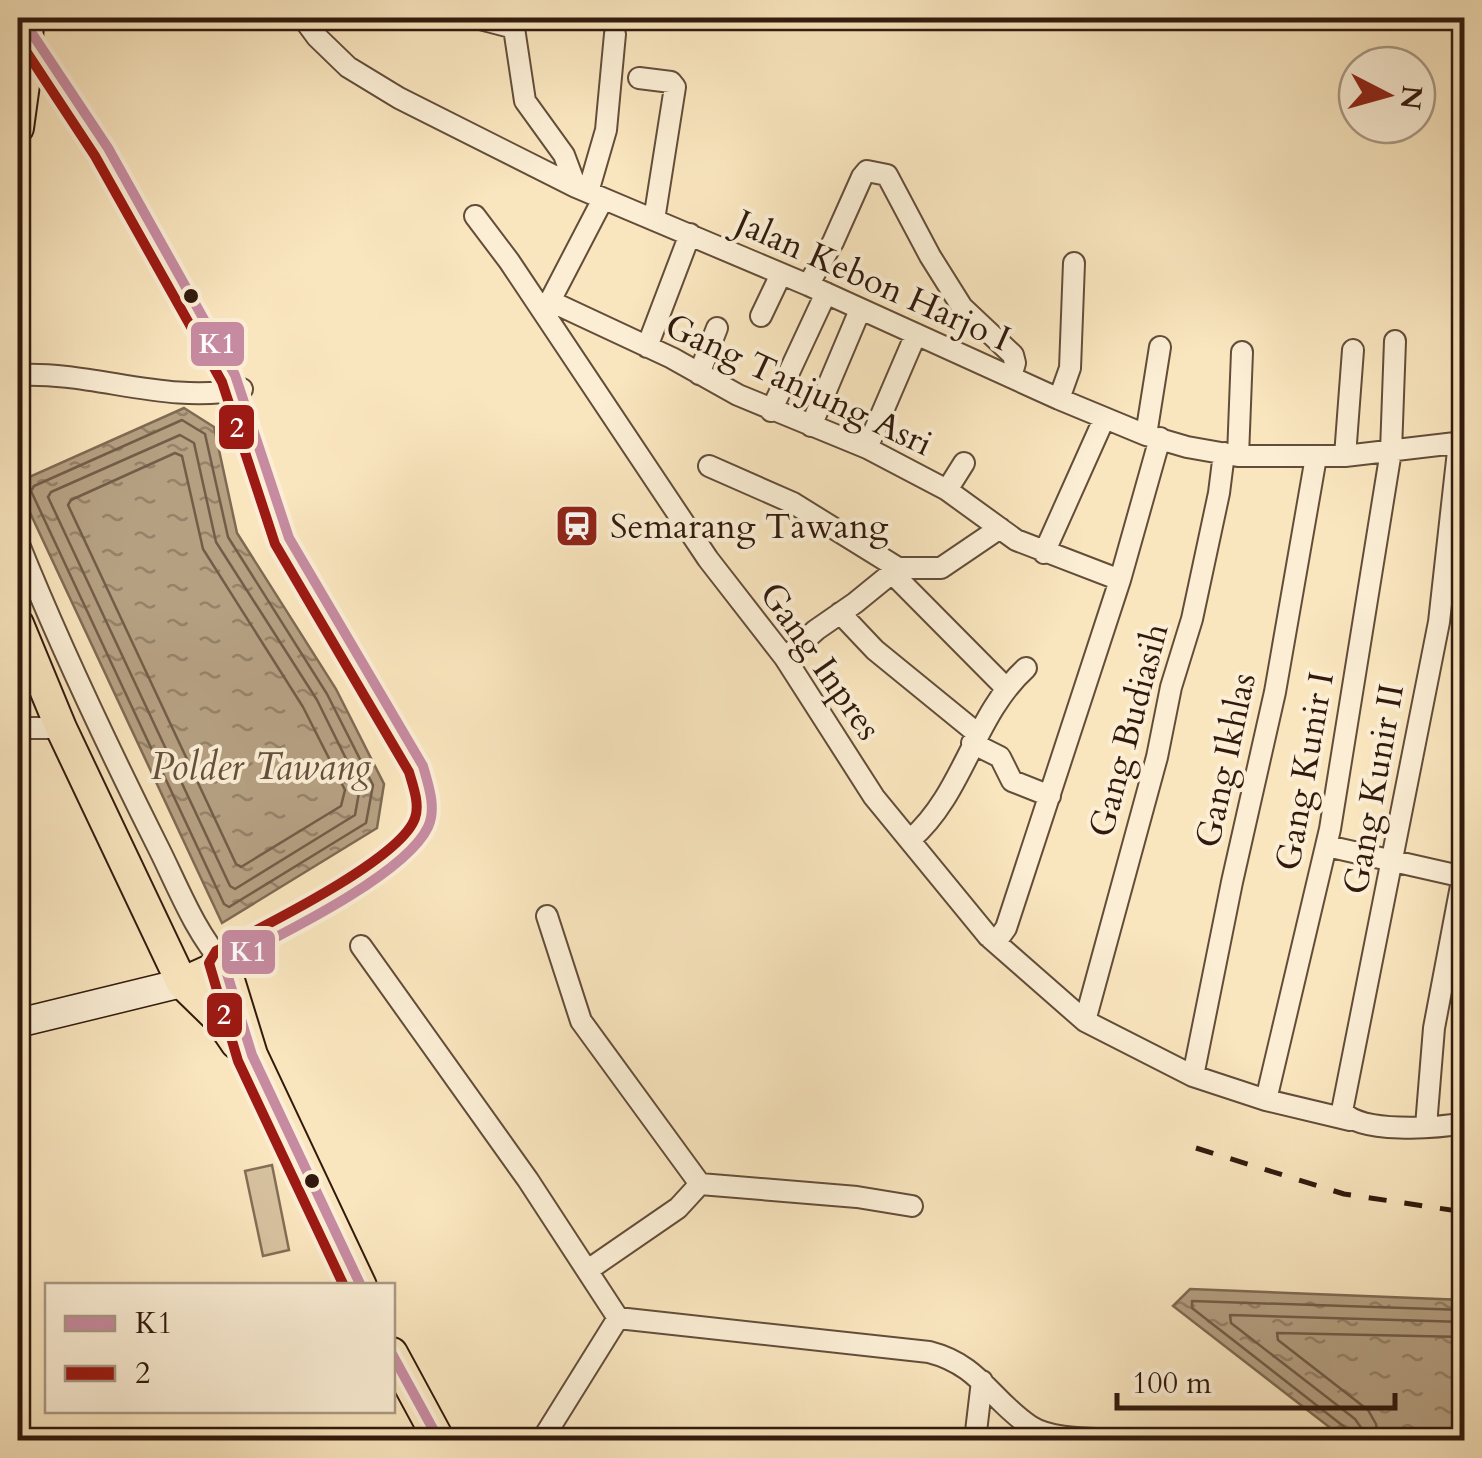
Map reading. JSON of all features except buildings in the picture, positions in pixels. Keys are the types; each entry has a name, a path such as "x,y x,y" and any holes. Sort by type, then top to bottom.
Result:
{"main road":[{"path":"18,128 28,23"},
{"path":"18,624 60,728 252,1055 360,1283"},
{"path":"204,974 221,1021 236,1043 252,1055"},
{"path":"18,1022 204,974"},
{"path":"395,1359 439,1440"},
{"path":"413,1396 420,1440"}],"street":[{"name":"Jalan Kebon Harjo I","path":"303,18 317,37 357,73 399,98 589,192 817,289 1059,400 1153,437 1231,455 1316,457 1461,442"},
{"path":"486,20 514,28 525,101 589,192"},
{"path":"546,305 589,192 606,130 615,34"},
{"path":"639,78 672,82 675,87 654,220"},
{"path":"771,410 832,242 867,171 888,175 962,307 1013,355 1011,377"},
{"name":"Gang Inpres","path":"475,216 546,305 708,559 786,658 874,797 988,936 1084,1021 1193,1076 1266,1100 1350,1120"},
{"path":"647,347 690,234"},
{"path":"1059,400 1070,368 1074,263"},
{"path":"760,316 781,274"},
{"name":"Gang Tanjung Asri","path":"546,305 647,347 771,410 867,448 947,490 1016,540 1120,580"},
{"path":"811,426 860,310"},
{"path":"700,374 717,328"},
{"path":"867,448 916,334"},
{"name":"Gang Kunir I","path":"1266,1100 1326,846 1391,451 1394,340"},
{"path":"988,936 998,939 1006,928 1120,580 1153,437 1160,348"},
{"path":"1345,456 1353,350"},
{"name":"Gang Budiasih","path":"1084,1021 1192,619 1231,455 1242,352"},
{"path":"19,379 202,394 242,388"},
{"path":"1044,553 1104,419"},
{"name":"Gang Kunir II","path":"1350,1120 1342,1111 1344,1091 1359,1037 1439,622 1461,442"},
{"name":"Gang Ikhlas","path":"1193,1076 1275,692 1316,457"},
{"path":"947,490 964,463"},
{"path":"709,466 793,503 895,571 1006,687"},
{"path":"786,658 816,630 895,571 941,568 1000,528"},
{"path":"18,542 82,690 202,933 204,974"},
{"path":"840,613 875,650 1000,758 1012,780 1050,796"},
{"path":"911,838 933,815 1006,687 1026,668"},
{"path":"18,728 60,728"},
{"path":"1326,846 1464,875 1434,1028 1426,1126"},
{"path":"547,916 581,1022 700,1184 857,1197 912,1206"},
{"path":"361,946 618,1318"},
{"path":"1350,1120 1371,1126 1464,1123"},
{"path":"588,1270 678,1208 700,1184"},
{"path":"618,1318 929,1352 954,1359 1030,1426 1043,1432 1123,1440"},
{"path":"542,1440 618,1318"},
{"path":"975,1440 982,1381"}],"shaded area":[{"path":"272,1165 289,1250 263,1256 245,1171"}],"water":[{"name":"Polder Tawang","path":"184,408 214,427 237,533 336,689 384,784 377,828 222,923 18,487 18,482"},
{"path":"1190,1289 1464,1300 1464,1440 1346,1440 1173,1306"}],"railway":[{"path":"1196,1148 1344,1194 1464,1212"}],"transit line":[{"name":"K1","path":"28,18 29,29 108,148 235,375 289,538 423,766 427,780 431,820 415,846 367,885 224,964 252,1055 360,1283"},
{"name":"2","path":"18,39 95,156 222,382 275,544 409,772 414,789 415,818 404,835 384,853 326,892 216,951 209,963 238,1061 343,1283"},
{"name":"K1","path":"395,1359 439,1440"}],"place":[{"name":"Semarang Tawang","path":"577,526"}]}
